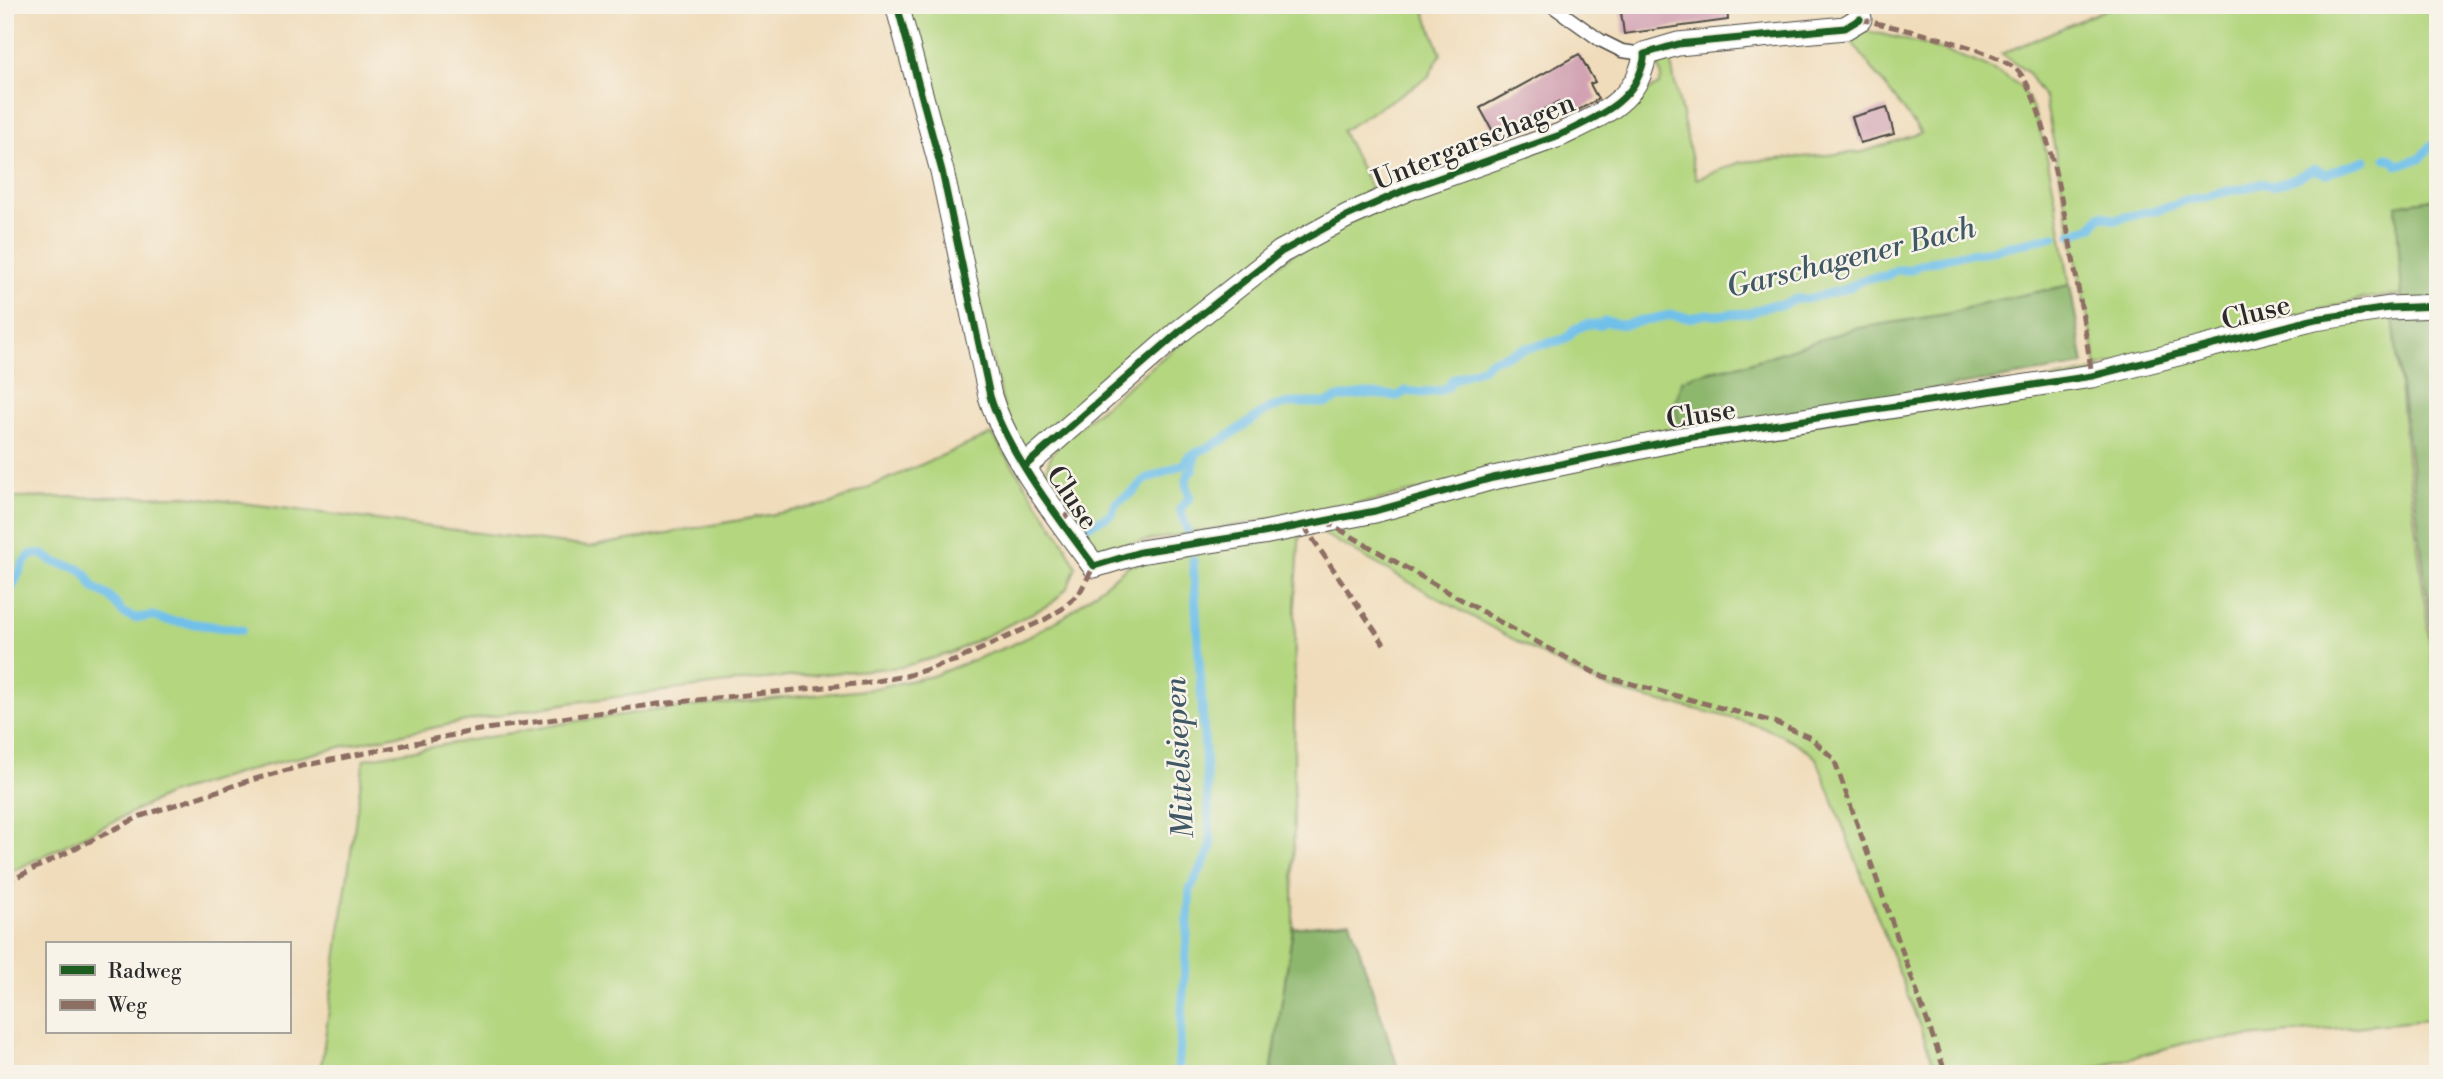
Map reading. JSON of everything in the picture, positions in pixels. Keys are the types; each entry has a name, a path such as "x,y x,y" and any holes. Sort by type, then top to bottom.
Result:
{"street":[{"path":"897,5 942,171 990,396 997,419 1025,466"},
{"path":"1644,54 1678,44 1845,28 1865,12"},
{"name":"Untergarschagen","path":"1025,466 1179,332 1281,252 1347,216 1405,190 1548,140 1578,126 1630,93 1638,80 1644,54"},
{"name":"Cluse","path":"1025,466 1094,566 1140,551 1304,526 1375,511 1493,478 1680,439 2092,376 2315,319 2389,308 2438,306"}],"lane":[{"path":"1551,5 1600,40 1622,51 1644,54"}],"green space":[{"path":"903,5 1422,5 1441,54 1428,77 1342,131 1374,194 1025,452 1005,412"},
{"path":"2120,5 2438,5 2438,198 2396,205 2402,295 2366,298 2097,367 2045,99 2027,72 2001,54"},
{"path":"1861,30 1946,51 1990,69 2021,88 2030,102 2045,151 2070,285 1984,303 1947,314 1853,329 1746,364 1709,371 1680,430 1374,501 1099,549 1066,514 1052,494 1046,470 1058,444 1285,257 1348,223 1619,113 1659,85 1662,76 1657,63 1670,60 1696,179 1741,162 1863,152 1921,133 1849,38"},
{"path":"2438,198 2438,686 2392,310 2401,309 2402,295 2396,205"},
{"path":"2070,285 2084,365 1680,430 1675,403 1682,381 1694,375 1746,364 1853,329 1947,314 1984,303"},
{"path":"2393,316 2407,458 2438,710 2438,1019 2186,1043 2071,1074 1938,1074 1817,759 1797,743 1772,731 1602,685 1320,532 1300,530 1295,605 1293,928 1271,1074 320,1074 364,759 578,721 658,710 866,690 932,676 1014,644 1064,617 1128,566 1493,483"},
{"path":"992,434 1061,538 1076,566 1068,587 1051,604 951,653 901,667 743,681 569,703 344,746 256,768 167,795 5,875 5,498 187,496 589,547 830,504"},
{"path":"1350,921 1400,1074 1271,1074 1293,928"}],"building":[{"path":"1620,5 1727,5 1728,20 1624,34"},
{"path":"1579,54 1595,82 1590,84 1598,99 1571,114 1558,102 1495,135 1480,108"},
{"path":"1887,107 1894,134 1860,143 1852,117"}],"waterway":[{"name":"Garschagener Bach","path":"2386,158 2392,159 2398,165 2420,159 2431,145 2438,143"},
{"name":"Garschagener Bach","path":"2071,234 2092,227 2101,215 2115,220 2172,206 2185,200 2261,183 2272,186 2314,169 2327,174 2366,160"},
{"name":"Garschagener Bach","path":"1085,527 1112,514 1116,503 1133,492 1144,480 1184,464 1188,457 1221,441 1270,408 1291,403 1327,403 1338,398 1366,394 1398,396 1406,391 1438,391 1448,387 1452,380 1484,367 1490,361 1523,349 1562,340 1575,329 1588,324 1600,325 1605,321 1623,325 1671,315 1690,318 1706,314 1750,313 1771,305 1782,305 1796,299 1807,299 1845,289 1868,278 1886,276 1896,270 1910,270 1958,255 1979,253 2054,236"},
{"name":"Mittelsiepen","path":"1187,530 1180,509 1190,497 1186,482 1193,469 1195,455"},
{"name":"Garschagener Bach","path":"5,602 24,562 32,554 42,554 54,562 77,568 86,574 94,588 110,597 123,613 135,618 153,616 242,630"},
{"name":"Mittelsiepen","path":"1178,1074 1190,889 1211,849 1193,560"}],"marked path":[{"path":"1860,19 1983,52 2016,69 2029,88 2042,121 2064,213 2092,376"},
{"path":"1060,520 1074,511"},
{"path":"1325,521 1507,626 1599,675 1774,722 1811,738 1834,759 1946,1074"},
{"path":"1304,526 1384,644"},
{"path":"5,883 141,816 302,766 473,731 658,704 864,683 906,676 957,660 1044,620 1062,609 1080,592 1094,566"}],"cycle path":[{"path":"897,5 942,171 990,396 1008,440 1021,462 1094,566 1140,552 1263,533 1375,511 1493,478 1680,439 2092,376 2315,319 2389,308 2438,306"},
{"path":"1025,466 1179,332 1281,252 1347,216 1405,190 1560,135 1596,117 1628,93 1641,70 1644,54 1678,44 1845,28 1860,19"}]}
